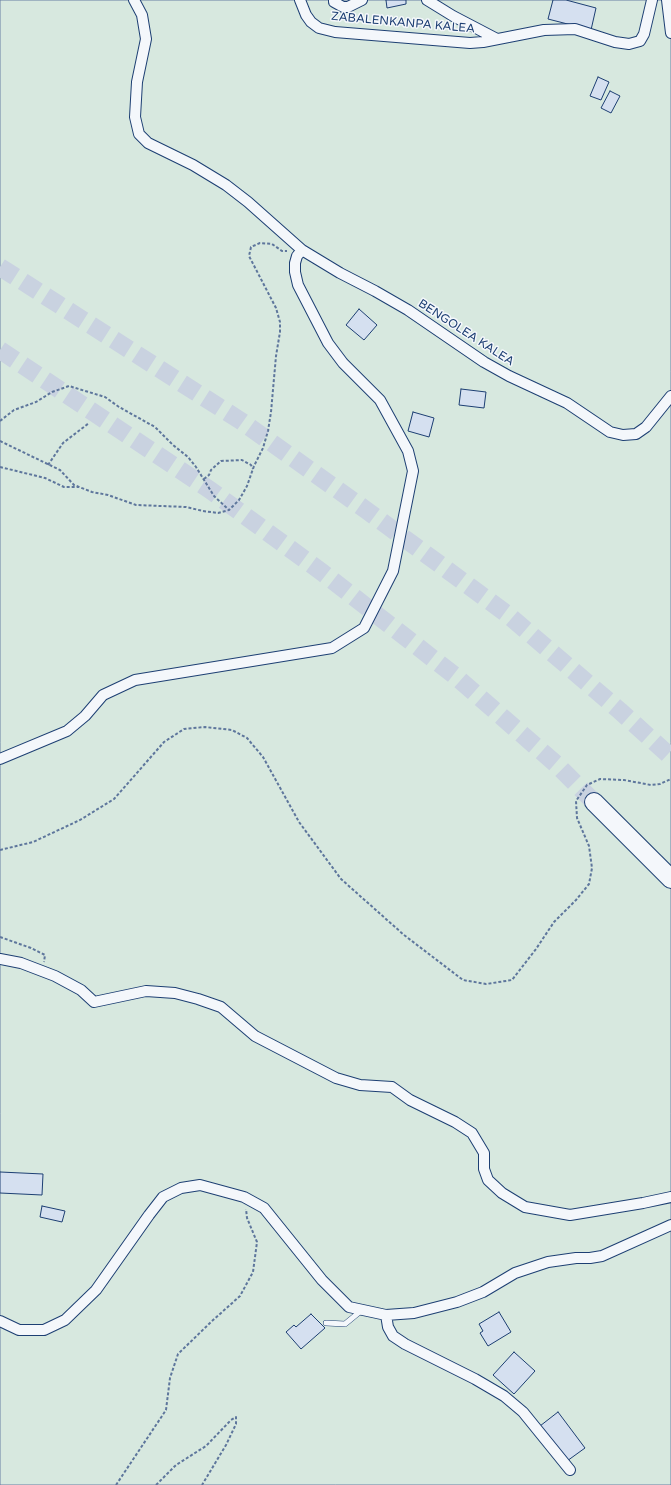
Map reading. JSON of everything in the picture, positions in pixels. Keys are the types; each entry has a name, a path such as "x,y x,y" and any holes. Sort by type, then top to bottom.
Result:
{"highway":[{"path":"594,802 671,879"}],"street":[{"path":"0,759 67,731 85,716 103,695 135,680 332,648 364,628 392,571 413,471 408,451 380,400 343,363 328,343 314,317 298,285 295,272 297,256 302,250 248,202 226,185 193,165 148,143 139,134 135,117 135,96 146,39 142,16 134,0"},
{"name":"ZABALENKANPA KALEA","path":"300,0 306,15 311,22 319,28 335,32 470,43 544,30 561,29 575,30 622,44 640,41 644,34 652,0"},
{"path":"334,0 334,2 343,7 348,7 362,0"},
{"path":"427,0 453,16 497,39"},
{"path":"667,0 671,33"},
{"name":"BENGOLEA KALEA","path":"302,250 340,273 408,310 484,362 509,376 567,403 610,432 623,436 636,434 646,427 671,396"},
{"path":"0,959 21,963 55,976 81,990 94,1002 146,991 174,993 198,998 221,1007 255,1036 336,1078 360,1085 392,1087 410,1100 455,1122 472,1133 484,1153 484,1169 488,1180 502,1193 526,1208 570,1215 671,1197"},
{"path":"0,1321 19,1330 44,1330 65,1320 96,1290 163,1197 181,1188 200,1185 244,1197 264,1208 322,1280 349,1307 386,1315 414,1313 457,1302 483,1292 515,1273 548,1262 602,1256 671,1225"},
{"path":"386,1315 388,1327 394,1336 405,1344 475,1379 504,1396 523,1412 570,1470"}],"lane":[{"path":"326,1323 345,1324 362,1310"}],"path":[{"path":"0,441 60,470 74,485 92,492 108,495 136,505 186,507 218,513 229,510 239,500 247,486 263,448 271,412 280,327 276,308 249,256 251,247 260,243 272,244 282,251 302,250"},
{"path":"0,421 14,410 30,405 52,392 69,386 105,397 119,407 154,427 188,457 214,496 229,510"},
{"path":"48,465 63,443 89,423"},
{"path":"204,479 209,475 211,470 222,461 242,460 251,465 253,469"},
{"path":"0,467 45,478 64,487 80,487"},
{"path":"0,850 33,842 80,820 114,799 164,742 184,729 205,727 232,730 247,738 263,757 299,822 341,879 404,935 463,980 486,984 512,980 536,949 554,922 576,900 589,884 592,868 589,846 577,818 576,801 587,785 600,779 624,780 651,785 660,784 671,779"},
{"path":"0,937 31,948 45,956 42,971"},
{"path":"116,1485 166,1410 170,1378 178,1354 240,1296 253,1272 257,1242 247,1218 244,1197"},
{"path":"156,1485 176,1465 206,1446 231,1420 236,1417 236,1424 226,1444 202,1485"}],"shaded area":[{"path":"0,0 671,0 671,1485 0,1485"}],"building":[{"path":"386,0 406,0 406,4 387,8"},
{"path":"553,0 566,0 596,8 591,30 548,19"},
{"path":"598,77 609,82 601,100 590,96"},
{"path":"610,91 620,96 611,113 601,108"},
{"path":"359,309 377,325 364,340 346,325"},
{"path":"461,389 486,392 484,408 459,405"},
{"path":"413,412 434,418 429,437 408,431"},
{"path":"0,1172 43,1174 42,1195 0,1193"},
{"path":"42,1206 65,1211 62,1222 40,1217"},
{"path":"499,1312 511,1332 488,1346 480,1333 483,1331 479,1324"},
{"path":"311,1314 325,1328 301,1349 286,1332 294,1325 296,1327"},
{"path":"514,1352 535,1371 514,1394 493,1375"},
{"path":"558,1412 585,1448 567,1461 540,1426"}],"tunnel":[{"path":"0,267 241,421 366,510 507,614 671,757"},
{"path":"0,350 210,490 323,573 454,675 556,764 594,802"}]}
